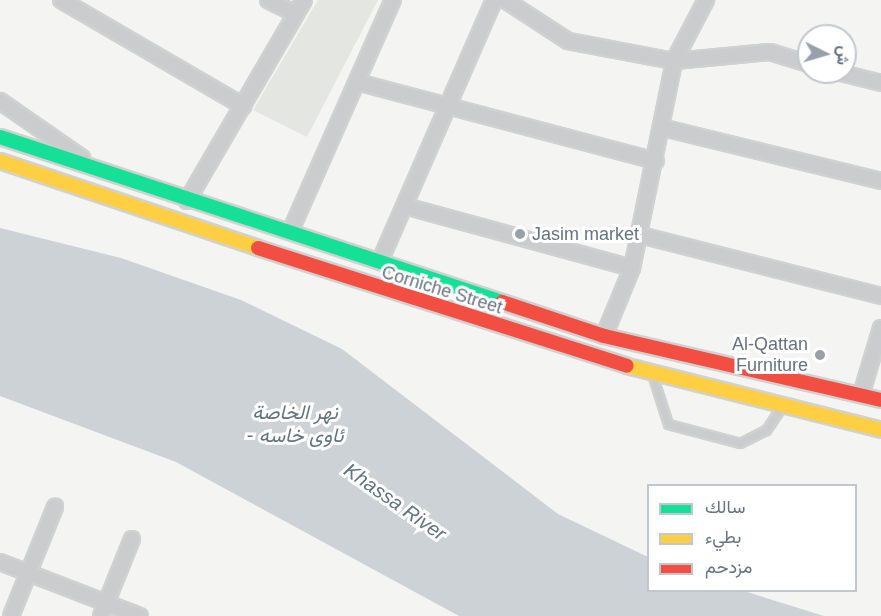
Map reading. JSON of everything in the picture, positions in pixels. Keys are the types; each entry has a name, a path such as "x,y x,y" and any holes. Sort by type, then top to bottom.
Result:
{"main road":[{"name":"Corniche Street","path":"0,137 187,201 380,261 604,336 881,400"},
{"name":"Corniche Street","path":"0,160 365,285 652,374 881,430"},
{"path":"707,388 713,361"},
{"path":"756,400 762,372"}],"street":[{"path":"61,0 243,106"},
{"path":"268,0 296,14"},
{"path":"187,201 304,0"},
{"path":"290,232 393,0"},
{"path":"380,261 451,107 494,0"},
{"path":"505,0 568,41 674,61 770,52 797,60"},
{"path":"604,336 632,268 664,128 674,61 706,0"},
{"path":"857,77 881,83"},
{"path":"357,82 656,161"},
{"path":"0,101 102,172"},
{"path":"664,128 881,181"},
{"path":"405,206 632,268"},
{"path":"640,235 881,296"},
{"path":"861,395 881,328"},
{"path":"11,616 55,507"},
{"path":"104,610 132,539"},
{"path":"0,562 104,610 140,616"}],"lane":[{"path":"652,374 663,420 740,443 766,430 782,407"}],"shaded area":[{"path":"318,0 378,0 307,137 253,110"}],"water":[{"name":"نهر الخاصة - ئاوی خاسە","path":"0,228 121,258 241,300 342,349 558,514 647,557 647,592 747,592 824,616 459,616 176,462 0,396"}],"traffic: fast":[{"path":"0,137 502,302"}],"traffic: slow":[{"path":"0,161 258,248"},
{"path":"627,366 881,430"}],"traffic: jam":[{"path":"258,248 627,366"},
{"path":"502,302 604,336 881,400"}],"place":[{"name":"Jasim market","path":"520,234"},
{"name":"Al-Qattan Furniture","path":"820,355"}],"water label":[{"name":"Khassa River","path":"395,502"}]}
